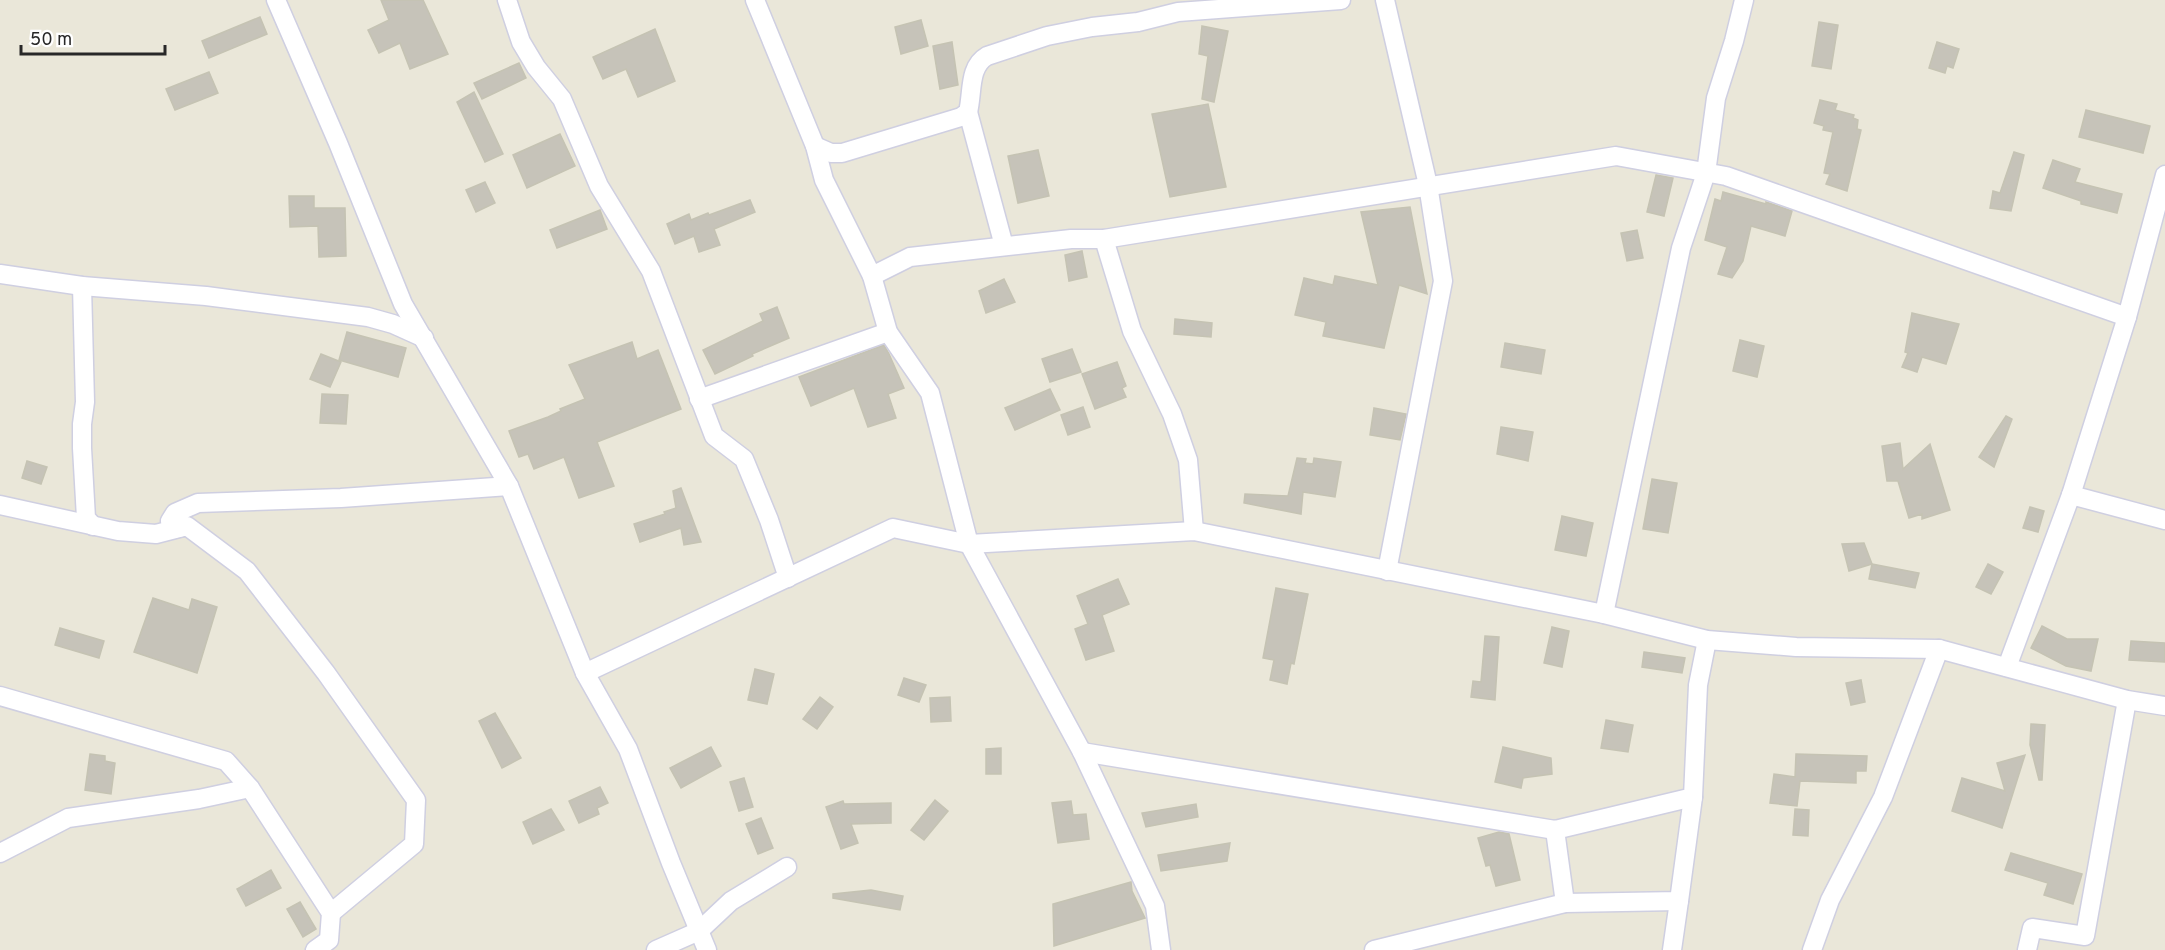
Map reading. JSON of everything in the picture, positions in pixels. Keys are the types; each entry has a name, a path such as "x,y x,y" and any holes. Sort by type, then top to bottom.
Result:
{"street":[{"path":"276,0 338,142 403,304 509,486 585,673 628,749 707,950"},
{"path":"507,0 521,42 536,67 562,99 599,186 651,271 714,436 744,459 769,519 788,578"},
{"path":"755,0 815,146 824,180 872,276 888,332 930,393 969,544 1082,752 1155,906 1161,950"},
{"path":"1004,246 968,112 974,71 979,61 987,56 1047,36 1092,27 1137,22 1178,6 1341,0"},
{"path":"1386,0 1428,185 1443,281 1387,571"},
{"path":"1604,614 1681,248 1706,174 1716,98 1744,0"},
{"path":"815,146 831,153 842,153 961,117 968,112"},
{"path":"872,276 910,257 1071,239 1104,239 1616,156 1726,176 2127,317"},
{"path":"2007,667 2072,495 2127,317 2165,175"},
{"path":"1104,239 1131,331 1172,414 1188,460 1194,531"},
{"path":"0,274 82,286 176,293 368,317 393,324 424,338"},
{"path":"82,286 86,402 82,424 82,448 86,518 93,526"},
{"path":"699,399 888,332"},
{"path":"331,913 414,844 416,800 326,673 247,572 187,526 172,529 170,521 175,513 198,503 341,498 509,486"},
{"path":"2072,495 2165,520"},
{"path":"0,505 118,531 156,534 187,526"},
{"path":"585,673 894,528 969,544 1194,531 1604,614 1707,640 1796,647 1939,649 2127,700 2165,706"},
{"path":"1672,950 1693,797 1698,685 1707,640"},
{"path":"1812,950 1830,900 1883,797 1939,649"},
{"path":"0,696 226,761 250,788 331,913 329,940 315,950"},
{"path":"2027,950 2032,928 2085,936 2127,700"},
{"path":"1082,752 1555,830 1693,797"},
{"path":"0,853 68,818 199,799 250,788"},
{"path":"1555,830 1565,903"},
{"path":"656,950 699,931 731,901 787,867"},
{"path":"1374,950 1565,903 1678,901"}],"building":[{"path":"381,0 423,0 448,54 410,69 400,43 379,53 368,30 389,20"},
{"path":"260,17 267,34 209,58 202,41"},
{"path":"921,20 928,46 901,54 895,27"},
{"path":"1819,22 1838,25 1831,69 1812,66"},
{"path":"1202,26 1228,31 1214,102 1202,99 1208,56 1199,54"},
{"path":"655,29 675,81 638,97 626,69 603,79 593,57"},
{"path":"952,42 958,85 940,89 933,46"},
{"path":"1937,42 1959,49 1953,68 1947,66 1945,73 1929,68"},
{"path":"519,63 526,78 482,99 474,83"},
{"path":"209,72 218,93 175,110 166,89"},
{"path":"474,92 503,154 485,162 457,102"},
{"path":"1820,100 1837,104 1835,110 1854,115 1853,118 1858,120 1857,129 1861,130 1847,191 1826,184 1830,174 1824,173 1833,132 1823,130 1824,126 1814,123"},
{"path":"1208,104 1226,187 1170,197 1152,114"},
{"path":"2086,110 2150,126 2143,153 2079,137"},
{"path":"560,134 575,166 527,188 513,155"},
{"path":"1038,150 1049,196 1018,203 1008,156"},
{"path":"2014,152 2024,155 2011,211 1990,208 1993,191 2000,193"},
{"path":"2053,160 2080,169 2075,182 2122,194 2117,213 2081,204 2081,201 2043,188"},
{"path":"1656,175 1673,178 1664,216 1647,212"},
{"path":"485,182 495,203 476,212 466,190"},
{"path":"1723,192 1792,211 1785,236 1751,226 1743,261 1732,278 1718,274 1727,247 1705,240 1715,199 1721,201"},
{"path":"289,196 314,196 314,208 345,208 346,256 319,257 318,226 290,227"},
{"path":"750,200 755,212 714,229 720,245 699,252 694,236 675,244 667,224 689,214 691,220"},
{"path":"1410,207 1427,294 1399,285 1384,348 1323,336 1326,322 1295,315 1304,278 1333,285 1335,276 1378,285 1361,212"},
{"path":"600,210 607,229 557,248 550,230"},
{"path":"1637,230 1643,258 1627,261 1621,233"},
{"path":"1082,251 1087,277 1069,281 1065,255"},
{"path":"1004,279 1015,302 986,313 979,291"},
{"path":"777,307 789,338 715,374 703,350 763,321 760,314"},
{"path":"1912,313 1959,324 1946,364 1922,357 1917,372 1902,367 1908,353 1905,352"},
{"path":"1175,319 1212,323 1211,337 1174,334"},
{"path":"347,332 406,348 398,377 339,360"},
{"path":"1740,340 1764,346 1757,377 1733,371"},
{"path":"632,342 637,359 658,350 681,409 597,442 614,486 579,498 564,457 534,469 528,454 519,457 509,431 548,417 561,411 560,409 585,399 569,365"},
{"path":"1505,343 1545,350 1541,374 1501,367"},
{"path":"884,345 904,388 888,394 896,418 868,427 854,388 811,406 799,377"},
{"path":"1072,349 1081,372 1050,382 1042,359"},
{"path":"321,354 341,362 330,387 310,379"},
{"path":"1117,362 1126,386 1122,388 1126,397 1095,409 1082,374"},
{"path":"1050,389 1060,410 1015,430 1005,408"},
{"path":"322,394 348,395 346,424 320,423"},
{"path":"1083,407 1090,427 1068,435 1061,415"},
{"path":"1374,408 1406,414 1400,440 1370,435"},
{"path":"2006,416 2012,419 1994,467 1979,457"},
{"path":"1501,427 1533,432 1528,461 1497,454"},
{"path":"1900,443 1903,469 1930,444 1950,510 1922,519 1922,514 1909,518 1898,481 1887,481 1882,446"},
{"path":"1297,458 1306,459 1305,463 1313,464 1314,458 1341,462 1335,497 1303,492 1301,514 1244,503 1245,494 1288,496"},
{"path":"27,461 47,467 41,484 22,478"},
{"path":"1652,479 1677,483 1668,533 1643,529"},
{"path":"681,488 701,542 684,545 681,528 640,542 634,524 676,508 673,491"},
{"path":"2030,507 2044,511 2038,532 2023,528"},
{"path":"1562,516 1593,523 1586,556 1555,550"},
{"path":"1864,543 1872,564 1849,571 1842,544"},
{"path":"1872,564 1919,573 1915,588 1869,579"},
{"path":"1988,564 2003,572 1991,594 1976,587"},
{"path":"1118,579 1129,604 1102,615 1114,651 1086,660 1075,629 1088,624 1077,596"},
{"path":"1276,588 1308,594 1294,664 1291,663 1287,684 1270,680 1274,660 1263,658"},
{"path":"153,598 189,610 192,599 217,607 197,673 134,652"},
{"path":"2042,626 2067,639 2098,639 2091,671 2066,666 2031,648"},
{"path":"1552,627 1569,631 1562,667 1544,663"},
{"path":"60,628 104,641 99,658 55,645"},
{"path":"1485,636 1499,637 1495,700 1471,697 1473,681 1481,682"},
{"path":"2131,641 2165,643 2165,662 2129,660"},
{"path":"1644,652 1685,658 1682,673 1642,667"},
{"path":"755,669 774,674 767,704 748,700"},
{"path":"904,678 926,685 919,702 898,695"},
{"path":"1861,680 1865,702 1851,705 1846,683"},
{"path":"820,697 833,707 817,729 803,719"},
{"path":"950,697 951,721 931,722 930,698"},
{"path":"495,713 521,758 502,768 479,721"},
{"path":"1606,720 1633,725 1628,752 1601,748"},
{"path":"2031,724 2045,725 2042,780 2039,780 2030,745"},
{"path":"711,747 721,766 681,788 670,768"},
{"path":"1503,747 1551,758 1552,774 1523,778 1521,788 1495,782"},
{"path":"1001,748 1001,774 986,774 986,749"},
{"path":"90,754 105,756 105,761 115,763 111,794 85,790"},
{"path":"1796,754 1867,756 1866,771 1856,771 1856,783 1800,781 1797,806 1770,803 1774,774 1795,777"},
{"path":"2025,755 2002,828 1952,811 1962,778 2005,791 1997,763"},
{"path":"744,778 753,807 739,811 730,782"},
{"path":"600,787 608,803 597,808 599,814 579,823 569,801"},
{"path":"935,800 948,811 924,840 911,830"},
{"path":"843,801 844,804 891,803 891,823 851,824 858,843 841,849 826,807"},
{"path":"1071,801 1073,815 1086,814 1089,839 1058,843 1052,803"},
{"path":"1196,804 1198,817 1146,827 1142,813"},
{"path":"551,809 564,830 533,844 523,822"},
{"path":"1795,809 1809,810 1808,836 1793,835"},
{"path":"761,818 773,848 758,854 746,824"},
{"path":"1499,832 1509,834 1520,880 1496,886 1490,865 1486,866 1478,838"},
{"path":"1230,843 1227,861 1161,871 1158,855"},
{"path":"2011,853 2082,874 2073,904 2044,895 2048,883 2005,870"},
{"path":"271,870 281,888 246,906 237,889"},
{"path":"1131,882 1132,891 1145,918 1054,946 1053,904"},
{"path":"871,890 903,896 900,910 833,898 833,894"},
{"path":"300,902 316,929 303,937 287,909"}]}
